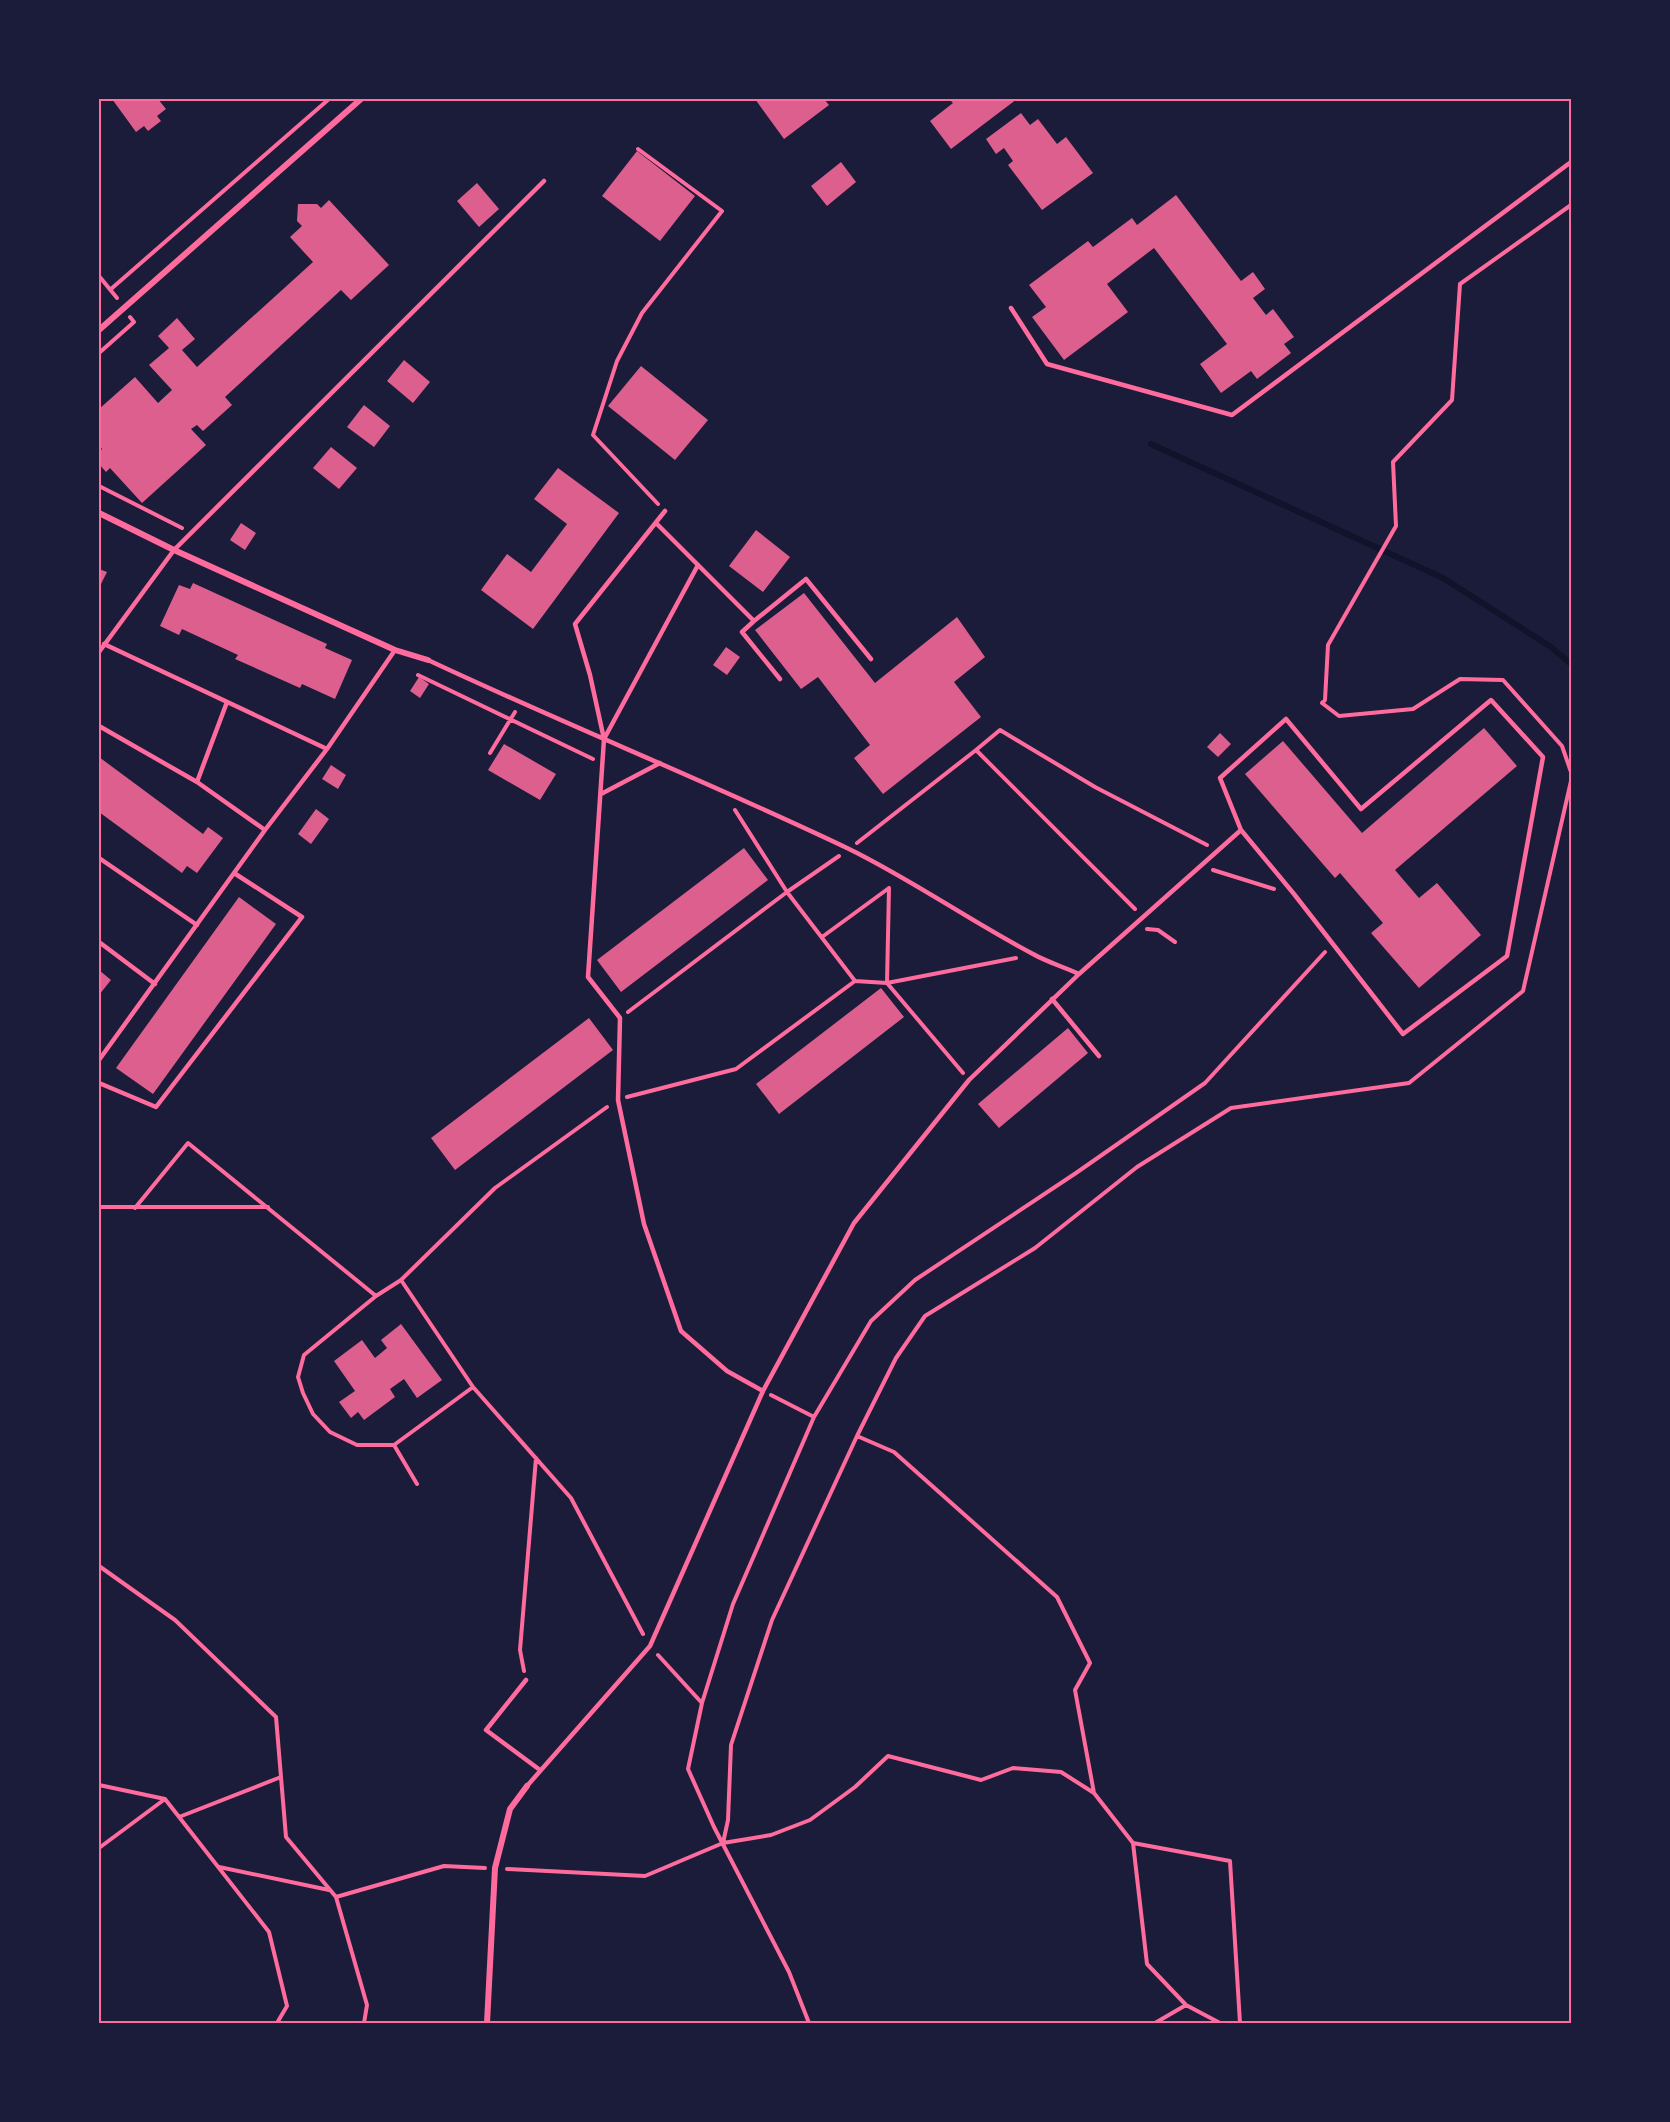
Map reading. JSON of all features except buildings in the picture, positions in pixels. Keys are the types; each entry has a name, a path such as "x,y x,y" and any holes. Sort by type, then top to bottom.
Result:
{"street":[{"path":"99,330 361,99"},
{"path":"99,513 174,550 395,650 428,660"},
{"path":"487,2023 495,1869 510,1809 527,1786"}],"lane":[{"path":"1011,308 1047,364 1232,415 1571,162"},
{"path":"99,652 174,550 191,532 544,181"},
{"path":"665,511 575,624 590,675 604,739 588,977 620,1018 618,1100 644,1224 681,1332 727,1371 763,1391"},
{"path":"656,523 754,621"},
{"path":"604,739 698,565"},
{"path":"780,679 742,632 806,579 871,659"},
{"path":"104,644 327,749"},
{"path":"99,1060 265,830 327,749 395,650"},
{"path":"428,660 520,704 660,763 849,849 898,875 1034,955 1079,974"},
{"path":"1491,700 1544,757 1507,956 1403,1034 1241,830 1221,778 1286,720 1361,809 1491,700"},
{"path":"197,782 227,702"},
{"path":"99,726 197,782 265,830"},
{"path":"601,794 660,763"},
{"path":"527,1786 650,1646 763,1391 854,1223 969,1080 1079,974 1241,830"},
{"path":"99,858 197,925"},
{"path":"99,1083 156,1107 302,917 234,873"},
{"path":"99,942 154,984"},
{"path":"1052,999 1099,1056"},
{"path":"526,1680 486,1730 540,1770"}],"path":[{"path":"111,289 328,99"},
{"path":"638,149 722,211 642,313 617,361 594,435 665,511"},
{"path":"1322,703 1325,700 1328,645 1396,526 1393,462 1452,400 1460,284 1571,205"},
{"path":"99,276 134,322 99,353"},
{"path":"99,486 191,532"},
{"path":"418,675 603,764"},
{"path":"490,753 520,704"},
{"path":"620,1018 787,892 849,849 1000,730 1095,787 1218,851"},
{"path":"976,750 1143,917"},
{"path":"723,1844 728,1820 731,1745 772,1620 857,1436 896,1358 925,1316 1035,1248 1137,1167 1231,1108 1409,1083 1523,991 1571,781"},
{"path":"723,792 787,892 855,981"},
{"path":"1200,867 1294,894"},
{"path":"822,937 890,888 898,875"},
{"path":"890,888 887,983 969,1080"},
{"path":"1131,927 1158,930 1175,942"},
{"path":"809,2023 789,1972 723,1844 688,1769 702,1703 734,1604 814,1417 871,1321 915,1280 1076,1173 1205,1083 1332,944"},
{"path":"472,1386 394,1445 357,1444 330,1432 314,1414 303,1394 298,1377 304,1355 376,1296 401,1280 495,1188 618,1100 736,1069 855,981 887,983 1034,955"},
{"path":"135,1208 188,1143 376,1296"},
{"path":"99,1207 268,1207"},
{"path":"401,1280 472,1386 571,1498 650,1646 702,1703"},
{"path":"763,1391 814,1417"},
{"path":"857,1436 894,1452 1057,1597 1090,1663 1075,1690 1094,1793"},
{"path":"394,1445 417,1484"},
{"path":"526,1680 520,1650 536,1458"},
{"path":"99,1566 175,1620 276,1717 286,1837 336,1897 367,2005 364,2023"},
{"path":"336,1897 444,1866 645,1876 723,1844 771,1835 810,1820 855,1787 888,1756 981,1779 1013,1768 1061,1772 1094,1793 1134,1843 1147,1964 1185,2005 1220,2023"},
{"path":"180,1817 281,1777"},
{"path":"99,1785 165,1799 269,1932 287,2006 278,2023"},
{"path":"99,1848 165,1799"},
{"path":"1134,1843 1230,1861 1240,2023"},
{"path":"218,1867 331,1890"},
{"path":"1155,2023 1185,2005"}],"waterway":[{"path":"1151,444 1443,578 1551,647 1571,664"}]}
